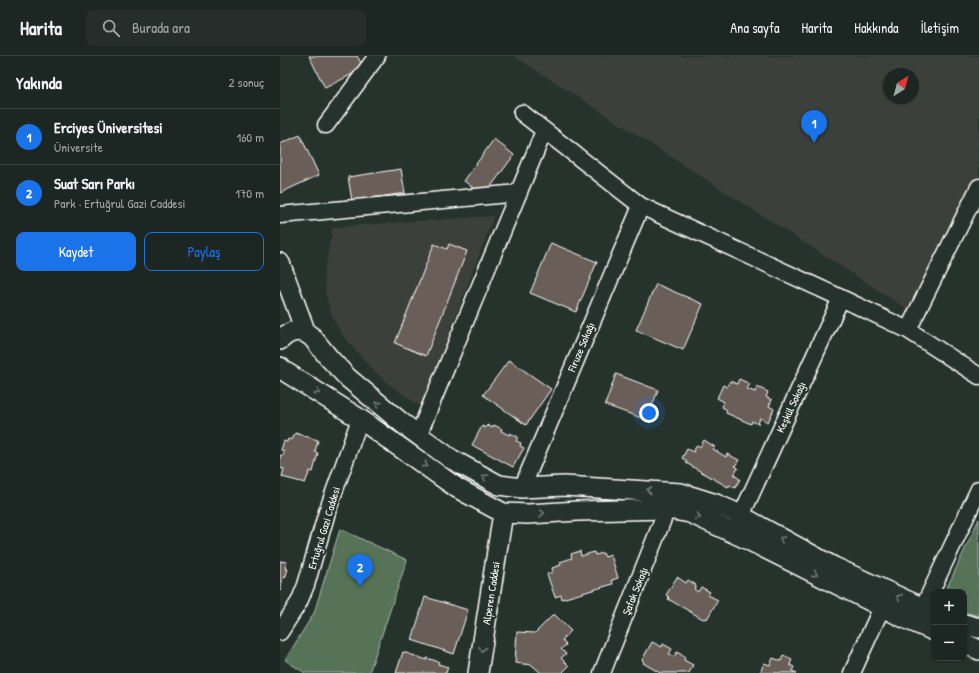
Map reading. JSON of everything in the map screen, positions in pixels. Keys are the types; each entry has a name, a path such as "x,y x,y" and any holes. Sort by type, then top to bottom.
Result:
{"street":[{"path":"326,124 377,56"},
{"path":"522,113 641,206 908,330 979,376"},
{"path":"418,436 544,131"},
{"path":"908,330 979,187"},
{"path":"280,215 519,193"},
{"name":"Firuze Sokağı","path":"522,488 641,206"},
{"path":"280,263 306,333"},
{"name":"Keşkül Sokağı","path":"741,516 841,298"},
{"path":"280,340 292,332 299,331 306,333 312,337 348,378 418,436 452,459 499,485 522,488 564,486 681,493 716,504 741,516 828,564 928,611 979,488"},
{"path":"280,367 360,419 457,488 503,514 667,509 690,513 931,630"},
{"name":"Ertuğrul Gazi Caddesi","path":"280,632 299,602 306,585 327,512 360,419"},
{"name":"Şafak Sokağı","path":"602,673 667,509"},
{"name":"Alperen Caddesi","path":"478,673 503,514"},
{"path":"852,673 882,607"},
{"path":"967,625 979,628"},
{"path":"967,644 979,650"}],"shaded area":[{"path":"514,56 979,56 979,188 915,314"},
{"path":"494,216 421,407 387,383 372,369 344,337 334,320 326,297 324,273 333,227"}],"green space":[{"path":"979,519 979,616 967,613 967,589 946,589"},
{"path":"340,529 407,560 369,673 305,673 285,660 314,613"}],"building":[{"path":"309,56 357,56 364,68 325,88"},
{"path":"300,135 319,175 280,193 280,144"},
{"path":"494,139 514,155 484,196 464,181"},
{"path":"401,169 405,193 352,201 348,177"},
{"path":"551,243 597,262 576,312 530,293"},
{"path":"434,244 447,249 449,244 467,251 426,356 395,343"},
{"path":"656,284 703,304 683,350 636,330"},
{"path":"509,360 551,389 526,425 483,395"},
{"path":"616,374 658,390 647,420 605,405"},
{"path":"739,379 750,384 747,389 755,392 757,387 768,392 766,397 772,400 769,406 774,409 768,422 760,418 758,424 752,421 751,424 726,413 727,410 722,407 724,402 717,398 723,385 727,387 730,381 737,384"},
{"path":"487,425 492,428 494,425 509,435 510,433 518,437 516,441 521,443 520,446 524,448 513,467 472,445 482,426 486,428"},
{"path":"295,433 318,440 315,452 318,453 313,472 310,471 305,483 282,477 284,469 280,468 280,455 283,456 284,451 281,450 284,441 287,442 288,439 292,440"},
{"path":"704,440 715,447 713,449 726,457 727,454 739,460 735,466 738,468 734,475 740,479 735,488 729,485 728,487 686,463 687,461 682,458 687,449 693,452 697,445 700,447"},
{"path":"580,551 581,556 594,552 595,555 603,553 605,557 611,555 618,578 612,580 613,584 562,599 561,595 555,597 547,574 553,572 552,568 561,565 560,562 572,558 571,554"},
{"path":"280,561 287,562 285,569 288,569 285,578 283,577 280,591"},
{"path":"677,577 686,583 688,580 696,585 694,589 698,592 701,587 710,592 708,595 718,600 707,619 703,619 668,599 669,597 666,595"},
{"path":"425,597 468,610 454,654 412,640"},
{"path":"554,614 571,631 562,640 566,645 561,649 566,654 561,658 569,666 562,673 541,673 532,665 515,663 517,632 535,633"},
{"path":"652,642 662,647 663,644 672,649 669,654 674,657 677,652 685,657 684,660 693,665 689,673 660,673 643,663 644,662 642,660"},
{"path":"403,652 427,660 427,658 439,662 438,664 448,667 446,673 396,673"},
{"path":"783,655 792,659 790,665 794,667 792,671 797,673 760,673 764,663 770,665 773,658 781,661"}],"place":[{"name":"Erciyes Üniversitesi","path":"814,143"},
{"name":"Suat Sarı Parkı","path":"360,587"}]}
